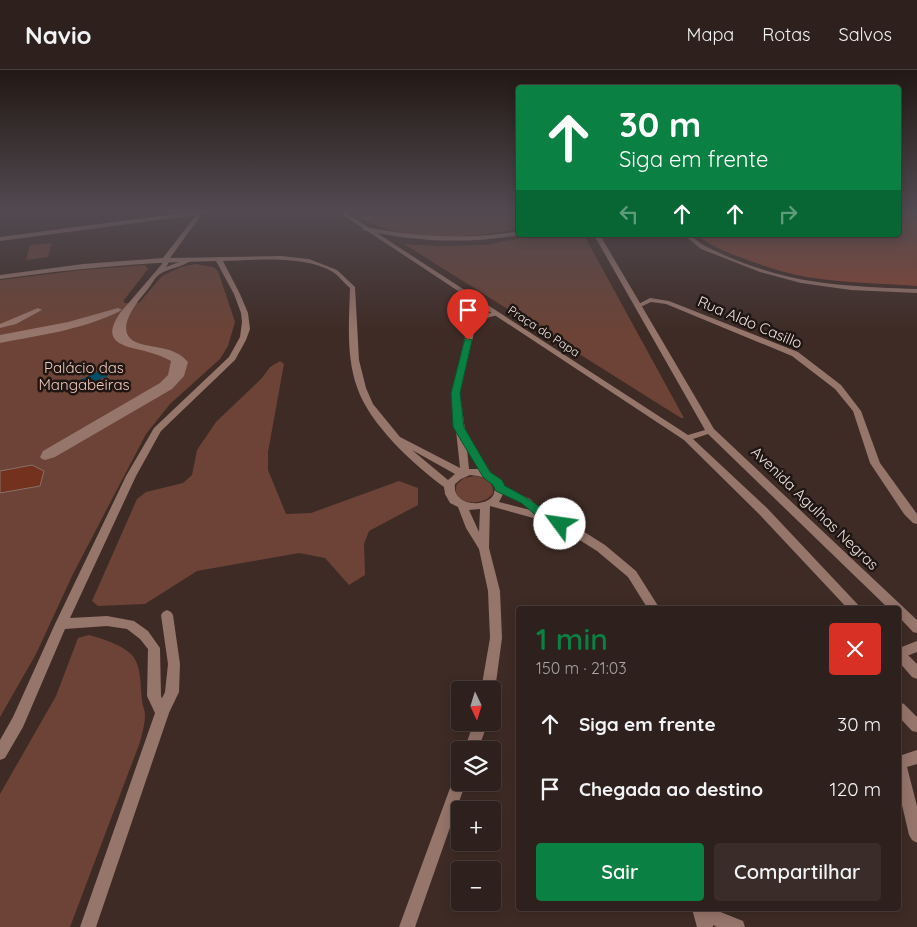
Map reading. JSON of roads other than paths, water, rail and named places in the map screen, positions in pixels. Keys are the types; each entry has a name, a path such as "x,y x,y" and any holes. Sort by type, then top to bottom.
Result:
{"street":[{"path":"0,339 74,326 102,318 123,308 158,264 165,260 172,251"},
{"name":"Praça do Papa","path":"398,251 687,438"},
{"path":"606,251 710,431 687,438 763,511 853,606"},
{"path":"712,251 762,271 803,282 851,288 917,291"},
{"path":"0,277 82,266 165,260 281,258 308,261 336,271 353,288 352,330 359,376 367,402 422,467 448,486 451,497 462,505 469,507 488,504 547,518 574,531 602,548 632,574 652,606"},
{"path":"128,310 122,330 125,338 128,341 160,349 180,357 184,362 180,376 159,394 52,455 45,457 46,453 150,394 172,376 175,368 174,360 152,350 128,346 119,340 116,325 122,314 128,310 166,264 165,260"},
{"path":"159,272 189,260"},
{"path":"0,753 18,722 61,624 131,476 157,430 232,358 243,338 246,330 245,320 238,294 219,260"},
{"path":"464,474 456,393 470,328 469,323 474,304 472,298"},
{"name":"Rua Aldo Casillo","path":"638,306 650,300 667,302 795,354 824,376 838,387 857,410 874,463 908,512 917,520"},
{"path":"0,326 38,310"},
{"path":"470,328 481,318 497,314"},
{"path":"458,427 486,474"},
{"name":"Avenida Agulhas Negras","path":"710,431 894,606"},
{"path":"394,436 464,474"},
{"path":"448,486 456,477 464,474 479,472 486,474 498,483 500,489 496,499 488,504"},
{"path":"500,489 526,501 547,518"},
{"path":"488,504 484,548 494,591 496,638 489,681"},
{"path":"462,505 471,528 484,548"},
{"name":"Avenida Agulhas Negras","path":"901,613 917,628"},
{"path":"88,927 162,713 172,692 174,664 167,615"},
{"path":"61,624 107,621 130,625 144,635 154,648 154,696 162,713"},
{"path":"901,653 917,646"},
{"path":"901,656 917,673"},
{"path":"901,710 917,726"},
{"path":"901,763 917,757"},
{"path":"901,772 917,835"},
{"path":"408,927 456,791"},
{"path":"702,916 737,927"}],"water":[{"path":"99,371 107,372 108,376 98,380 96,387 84,389 68,386 54,388 49,386 55,381 80,380"}],"park label":[{"name":"Palácio das Mangabeiras","path":"84,376"}]}
